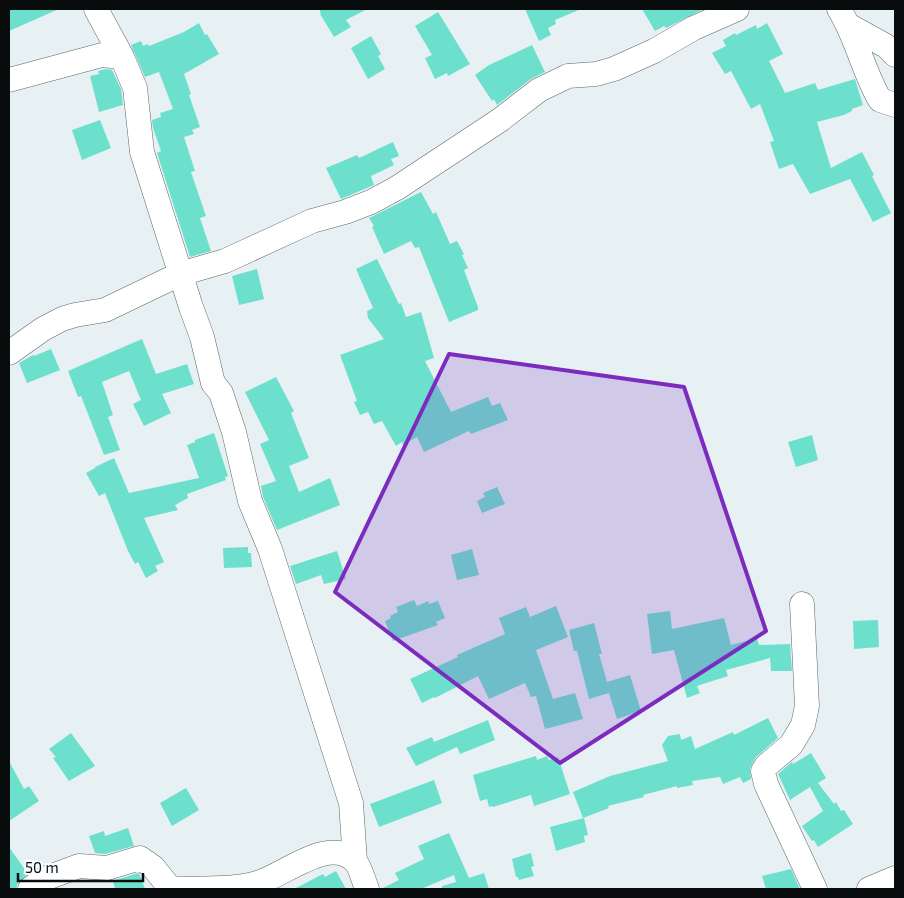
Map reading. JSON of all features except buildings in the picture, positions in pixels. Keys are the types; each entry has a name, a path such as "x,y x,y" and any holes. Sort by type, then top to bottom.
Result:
{"street":[{"path":"96,9 122,57 135,88 142,152 180,274 202,336 213,383 221,393 234,432 250,501 270,549 351,803 355,862 367,889"},
{"path":"9,353 43,329 62,319 105,310 180,274 225,261 245,250 312,221 371,202 397,188 500,120 539,90 568,76 596,74 614,69 736,9"},
{"path":"843,17 886,46 895,55"},
{"path":"843,17 856,41 871,85 880,100 895,105"},
{"path":"9,80 102,56 122,57"},
{"path":"802,604 807,706 803,724 791,745 767,765 763,771 766,784 815,889"},
{"path":"30,889 44,879 79,866 107,868 140,858 153,867 170,888 191,889 258,883 278,876 320,854 338,852 355,862"},
{"path":"869,889 895,878"}],"highlighted area":[{"path":"449,354 684,387 766,631 560,763 335,592"}]}
